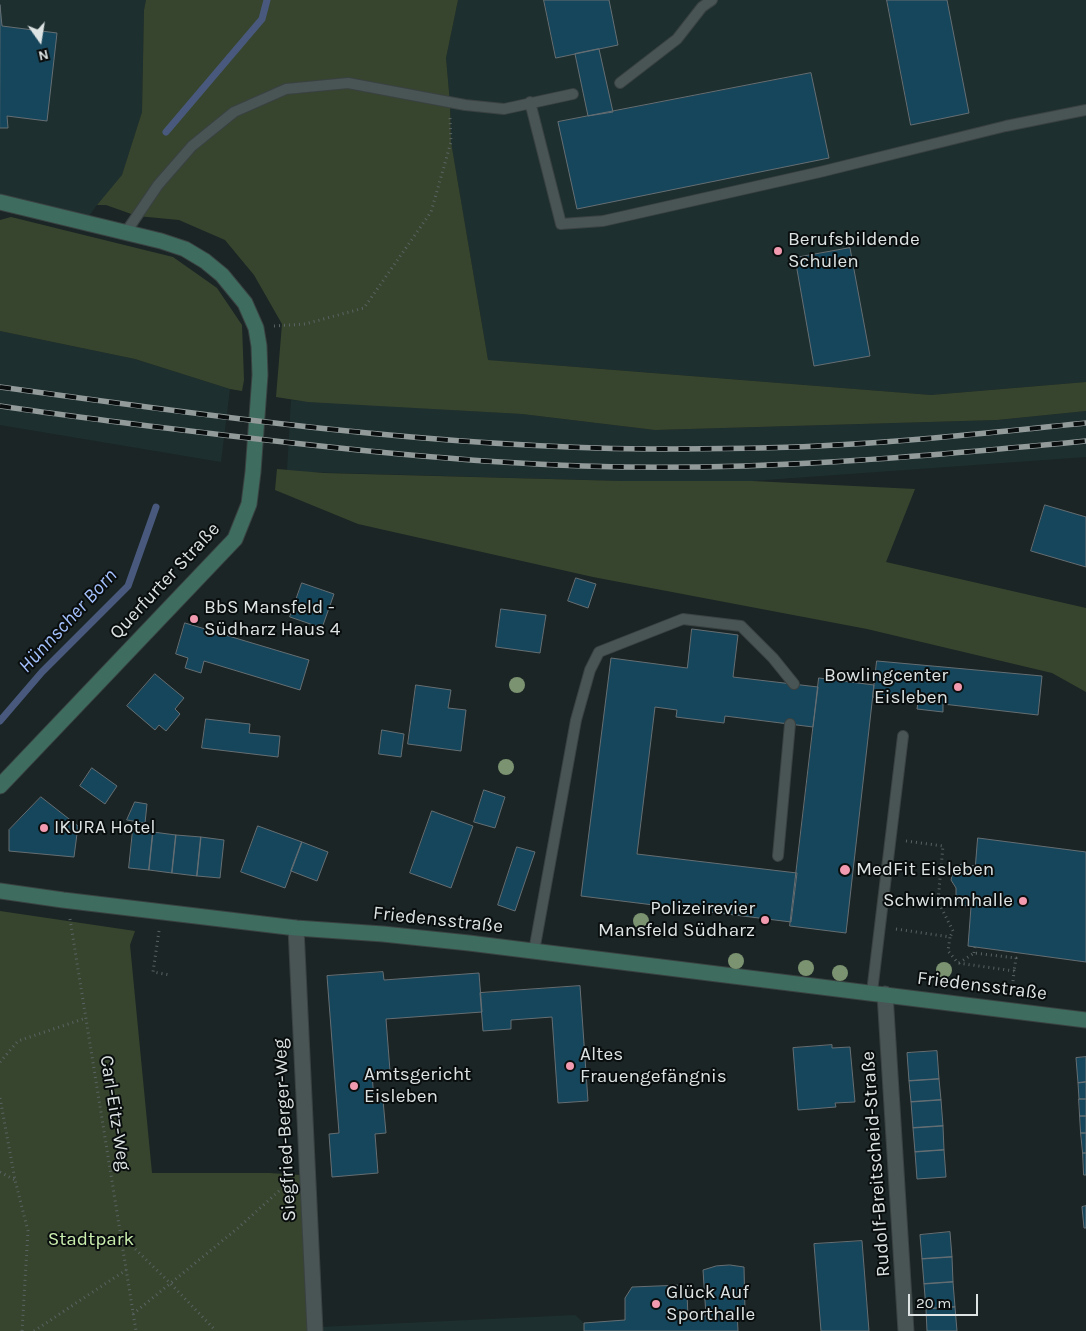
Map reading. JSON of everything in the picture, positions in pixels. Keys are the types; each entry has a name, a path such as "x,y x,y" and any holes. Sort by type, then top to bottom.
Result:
{"main road":[{"name":"Querfurter Straße","path":"0,202 161,241 185,249 205,261 222,275 245,303 256,328 260,375 250,504 235,539 0,786"},
{"name":"Friedensstraße","path":"0,891 296,928 393,935 534,951 1086,1020"}],"street":[{"name":"Siegfried-Berger-Weg","path":"296,928 315,1331"},
{"name":"Rudolf-Breitscheid-Straße","path":"879,993 906,1331"}],"lane":[{"path":"620,83 677,39 702,7 712,0"},
{"path":"126,232 158,185 192,146 234,112 286,89 348,83 450,103 504,109 573,94"},
{"path":"530,102 561,224 603,221 820,172 1006,126 1086,110"},
{"path":"534,951 576,720 590,670 599,652 683,619 742,626 774,658 794,684"},
{"path":"778,856 790,724"},
{"path":"879,993 881,927 903,736"}],"path":[{"path":"256,328 282,324 304,324 364,308 432,212 451,142 450,103"},
{"path":"891,838 943,846 938,901 953,931 948,951 958,963 1014,971"},
{"name":"Carl-Eitz-Weg","path":"63,900 71,921 136,1331"},
{"path":"161,912 153,972 170,975"},
{"path":"881,927 950,937"},
{"path":"974,953 975,948"},
{"path":"958,963 974,953 1016,958 1010,1010"},
{"path":"0,1062 18,1041 86,1018"},
{"path":"0,1098 15,1180 28,1231 22,1331"},
{"path":"133,1314 244,1222 307,1165"},
{"path":"0,1172 15,1180"},
{"path":"121,1235 216,1331"},
{"path":"34,1331 126,1270"}],"shaded area":[{"path":"0,0 146,0 144,10 142,112 122,176 84,223 0,202"},
{"name":"Berufsbildende Schulen","path":"458,0 1086,0 1086,382 931,395 488,360 451,143 446,58"},
{"path":"0,331 135,359 230,389 221,462 0,425"},
{"path":"291,400 522,414 655,430 997,420 1086,411 1086,457 752,481 622,481 305,472 287,470"},
{"path":"575,1315 584,1323 584,1331 320,1331 320,1327"}],"green space":[{"path":"146,0 458,0 446,58 451,142 488,360 931,395 1086,382 1086,411 997,420 655,430 522,414 308,402 276,397 282,324 254,275 225,240 179,220 137,216 106,205 97,205 122,175 142,112 144,10"},
{"path":"11,217 173,257 217,288 242,325 244,380 242,391 230,389 135,359 0,331 0,220"},
{"path":"277,469 324,473 622,481 752,481 915,489 886,562 1086,608 1086,692 1052,673 867,629 593,577 358,524 275,490"},
{"name":"Stadtpark","path":"0,911 135,931 130,945 152,1173 269,1173 300,1175 308,1331 0,1331"}],"building":[{"path":"544,0 609,0 618,45 556,58"},
{"path":"887,0 947,0 969,113 911,125"},
{"path":"0,5 2,26 57,33 47,121 7,116 8,128 0,128"},
{"path":"599,49 613,112 588,116 575,54"},
{"path":"811,73 829,158 577,209 558,122"},
{"path":"850,248 870,356 814,366 795,258"},
{"path":"1045,505 1086,517 1086,567 1031,551"},
{"path":"576,578 596,584 588,608 568,601"},
{"path":"302,583 334,594 322,628 290,617"},
{"path":"501,609 546,615 540,653 496,647"},
{"path":"185,623 309,660 300,690 204,661 201,673 185,668 188,658 176,654"},
{"path":"692,629 738,635 733,677 818,687 813,727 725,716 724,723 676,717 677,710 655,707 637,854 797,873 791,922 581,896 611,658 687,668"},
{"name":"Bowlingcenter Eisleben","path":"877,661 1042,676 1038,715 943,704 943,712 917,709 918,702 873,697"},
{"path":"155,674 184,698 175,709 180,714 166,731 159,725 155,730 127,706"},
{"path":"819,678 874,685 846,933 790,926"},
{"path":"416,685 451,690 448,708 466,710 461,751 408,744"},
{"path":"206,719 250,724 249,733 280,736 278,757 202,748"},
{"path":"382,730 404,734 401,757 379,754"},
{"path":"92,768 117,786 105,804 80,786"},
{"path":"484,790 505,797 495,828 474,822"},
{"name":"IKURA Hotel","path":"41,797 78,826 74,857 9,851 9,830"},
{"path":"135,802 147,804 145,823 127,820"},
{"path":"432,811 473,826 451,888 410,873"},
{"path":"258,826 302,842 285,888 241,872"},
{"path":"133,830 153,832 149,870 129,868"},
{"path":"153,832 176,835 172,873 149,870"},
{"path":"176,835 201,837 197,876 172,873"},
{"path":"201,837 224,840 220,878 197,876"},
{"name":"Schwimmhalle","path":"978,838 1086,852 1086,962 968,946 971,907 962,905 956,897 956,888 951,880 953,872 961,864 975,866"},
{"path":"302,842 328,852 317,881 291,871"},
{"path":"517,847 535,852 515,911 498,905"},
{"name":"Amtsgericht Eisleben","path":"383,972 384,980 479,973 482,1012 386,1019 390,1071 372,1073 374,1101 383,1100 386,1133 375,1134 378,1173 332,1177 329,1134 339,1133 327,976"},
{"name":"Altes Frauengefängnis","path":"580,986 588,1101 558,1103 552,1017 511,1020 511,1029 483,1031 480,993"},
{"path":"832,1045 832,1048 850,1047 855,1102 835,1103 836,1107 798,1110 793,1048"},
{"path":"937,1051 939,1079 909,1081 907,1053"},
{"path":"1086,1057 1086,1082 1078,1083 1076,1058"},
{"path":"939,1079 941,1100 911,1102 909,1081"},
{"path":"1086,1082 1086,1099 1079,1099 1078,1083"},
{"path":"1079,1099 1086,1099 1086,1116 1080,1116"},
{"path":"941,1100 943,1126 913,1128 911,1102"},
{"path":"1080,1116 1086,1116 1086,1133 1081,1133"},
{"path":"943,1126 944,1150 915,1152 913,1128"},
{"path":"1081,1133 1086,1133 1086,1153 1083,1153"},
{"path":"944,1150 946,1177 917,1179 915,1152"},
{"path":"1083,1153 1086,1153 1086,1175 1084,1175"},
{"path":"1086,1206 1086,1228 1084,1228 1082,1207"},
{"path":"950,1232 952,1257 922,1259 920,1235"},
{"path":"862,1241 869,1331 821,1331 814,1244"},
{"path":"952,1257 953,1282 924,1284 922,1259"},
{"name":"Glück Auf Sporthalle","path":"716,1266 744,1267 745,1311 737,1311 738,1331 584,1331 584,1323 625,1320 625,1298 632,1287 682,1285 687,1293 688,1317 706,1316 703,1270"},
{"path":"953,1282 955,1307 926,1309 924,1284"},
{"path":"955,1307 957,1331 927,1331 926,1309"}],"waterway":[{"name":"Hünnscher Born","path":"166,132 262,19 267,0"},
{"name":"Hünnscher Born","path":"0,721 42,672 128,586 156,507"}],"railway":[{"path":"0,387 161,409 323,428 486,443 567,447 649,449 797,447 919,439 1086,423"},
{"path":"0,406 83,418 357,450 447,458 583,466 709,467 835,462 1086,441"}],"place":[{"name":"Berufsbildende Schulen","path":"778,251"},
{"name":"BbS Mansfeld - Südharz Haus 4","path":"194,619"},
{"name":"Bowlingcenter Eisleben","path":"958,687"},
{"name":"IKURA Hotel","path":"44,828"},
{"name":"MedFit Eisleben","path":"845,870"},
{"name":"Schwimmhalle","path":"1023,901"},
{"name":"Polizeirevier Mansfeld Südharz","path":"765,920"},
{"name":"Altes Frauengefängnis","path":"570,1066"},
{"name":"Amtsgericht Eisleben","path":"354,1086"},
{"name":"Glück Auf Sporthalle","path":"656,1304"}]}
